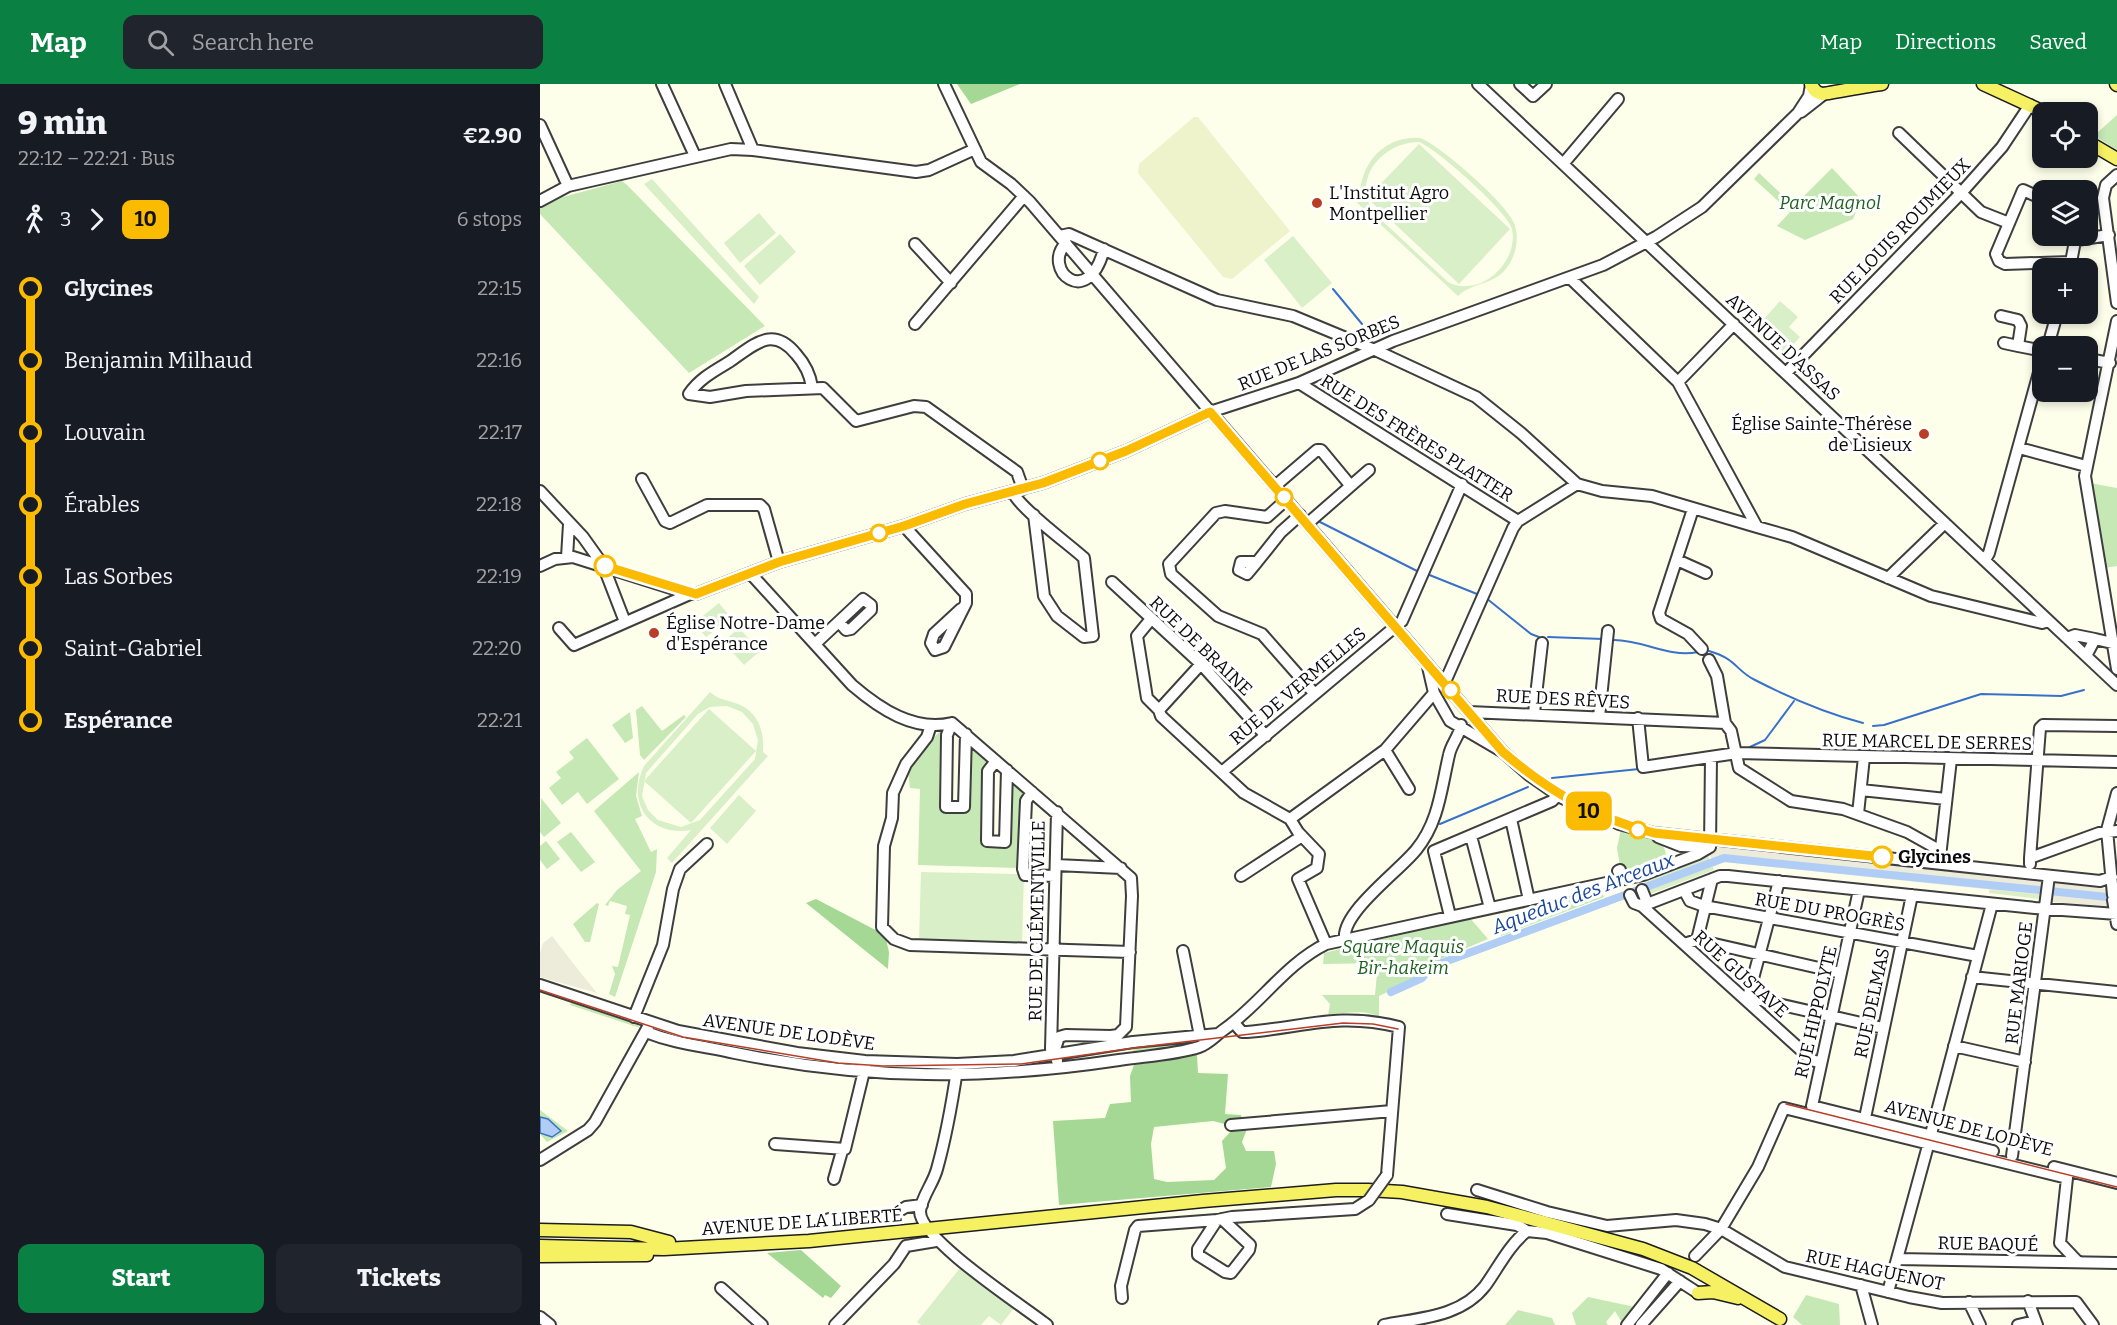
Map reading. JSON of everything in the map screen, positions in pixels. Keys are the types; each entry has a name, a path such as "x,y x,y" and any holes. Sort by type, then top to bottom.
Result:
{"main road":[{"path":"1811,84 1816,92 1858,85 1882,84"},
{"path":"1983,84 2030,105"},
{"path":"2098,148 2117,159"},
{"name":"AVENUE DE LA LIBERTÉ","path":"925,1224 1336,1190 1368,1190 1448,1199 1632,1241 1692,1260 1733,1283 1784,1322"},
{"name":"AVENUE DE LA LIBERTÉ","path":"540,1246 708,1248 809,1241 945,1220 1065,1214"},
{"name":"AVENUE DE LA LIBERTÉ","path":"1574,1229 1693,1262 1784,1322"},
{"path":"540,1230 631,1232 660,1241 689,1242 708,1248"},
{"path":"540,1256 643,1256 664,1249"},
{"path":"1693,1262 1705,1281 1703,1289 1698,1293"},
{"path":"1698,1293 1713,1292 1753,1301"}],"street":[{"path":"662,84 696,156"},
{"path":"725,84 753,150"},
{"path":"944,84 981,162 1024,196 1063,240 1503,752"},
{"path":"1520,84 1533,96 1546,84"},
{"name":"RUE DE LAS SORBES","path":"1798,113 1809,96 1811,84"},
{"name":"AVENUE D'ASSAS","path":"1485,86 1563,164 2117,685"},
{"name":"RUE DE LAS SORBES","path":"559,628 574,645 690,594 707,591 779,562 904,526 965,504 1018,490 1126,451 1210,412 1299,383 1427,328 1571,279 1646,242 1702,207 1798,113 1831,90"},
{"path":"1563,164 1618,99"},
{"name":"RUE LOUIS ROUMIEUX","path":"1786,373 1962,192 2002,147 2030,105"},
{"path":"540,124 568,186"},
{"path":"1899,133 1981,212 2009,223"},
{"path":"540,201 568,186 731,149 916,172 929,170 975,149"},
{"path":"2117,175 2104,191 2117,303"},
{"path":"2032,194 2023,190 1996,254 1999,261 2005,264 2032,264"},
{"path":"915,324 1024,196"},
{"path":"1104,249 1100,267 1093,275 1082,281 1064,275 1059,262 1060,250 1063,240 1069,234 1104,249 1217,300 1293,316 1375,350 1476,397 1521,433 1577,484 1602,491 1652,496 1792,537 1931,596 2042,623 2049,621"},
{"path":"2098,236 2109,235"},
{"path":"915,244 951,283"},
{"path":"1571,279 1678,382 1757,527"},
{"path":"2001,316 2018,320 2021,326 2018,346"},
{"path":"2117,321 2110,363 2086,466 2086,489 2117,669"},
{"path":"1678,382 1734,324"},
{"path":"812,387 809,373 798,356 783,341 772,338 760,342 702,379 689,394 710,398 746,391 812,387 830,392 856,421 914,406 926,407 1017,472 1018,490 1015,498 1035,515 1084,558 1093,636 1084,637 1057,616 1044,596 1035,515"},
{"path":"2004,343 2032,349"},
{"path":"2098,361 2110,363"},
{"name":"RUE DES FRÈRES PLATTER","path":"1299,383 1462,484 1515,525"},
{"path":"1985,560 2032,399"},
{"path":"2019,448 2086,466"},
{"path":"1275,486 1317,450 1321,450 1350,485"},
{"path":"1257,562 1281,532 1350,489 1350,485 1369,470"},
{"path":"642,479 665,521 670,523 707,505 760,505 764,508 779,562"},
{"name":"RUE DE VERMELLES","path":"1223,771 1395,626 1406,614 1462,484"},
{"path":"1445,682 1515,525 1577,484"},
{"path":"540,491 583,537 603,564 625,622"},
{"path":"1267,517 1286,500"},
{"path":"1693,509 1659,613 1661,619 1688,634 1702,649"},
{"path":"1281,532 1267,517 1225,511 1216,513 1169,564 1171,574 1227,622 1248,626 1262,634 1314,693"},
{"path":"1888,578 1945,523"},
{"path":"567,557 569,524"},
{"path":"904,526 965,592 966,601 962,609"},
{"path":"582,559 587,556 590,549"},
{"path":"541,564 567,557 582,559 690,594"},
{"path":"1677,560 1706,573"},
{"path":"750,573 852,685 871,701 893,715 931,725 952,723 947,735 946,807 964,807 966,734"},
{"name":"RUE DE BRAINE","path":"1112,582 1201,664 1266,736"},
{"path":"1151,619 1137,636 1147,698 1159,710 1161,716 1223,771 1244,794 1290,819 1319,854 1320,863 1317,868 1298,879 1326,944"},
{"path":"816,643 839,622"},
{"path":"1599,717 1608,631"},
{"path":"2067,638 2075,635 2114,645"},
{"path":"2095,639 2090,659 2104,658 2114,645"},
{"path":"1534,713 1542,643"},
{"path":"1709,660 1717,676 1725,723 1731,731 1739,768 1791,801 1858,814 1907,832 1941,851"},
{"path":"1159,710 1201,664"},
{"path":"1428,667 1434,693 1448,717 1503,752 1558,795 1619,824 1710,843"},
{"path":"1290,819 1385,750 1434,693"},
{"path":"1448,717 1452,706 1465,708"},
{"path":"1345,939 1345,928 1353,916 1420,844 1439,805 1449,755 1461,725 1467,721 1465,708"},
{"name":"RUE DES RÊVES","path":"1465,708 1638,718 1643,766 1737,753"},
{"path":"1638,718 1725,723"},
{"name":"RUE DE CLÉMENTVILLE","path":"952,723 1057,812 1052,950 1055,1070"},
{"path":"931,725 927,737 906,764 893,793 892,818 884,846 882,927 902,944 919,946 1130,952"},
{"path":"2029,873 2037,761 2043,725 2117,726"},
{"path":"1385,750 1409,789"},
{"name":"RUE MARCEL DE SERRES","path":"1737,753 2117,762"},
{"path":"1858,814 1864,757"},
{"path":"1638,875 1698,854 1710,843 1712,758"},
{"path":"1939,863 1951,759"},
{"path":"996,761 988,771 987,841 1005,842 1007,770"},
{"path":"1861,790 1946,799"},
{"path":"1032,792 1026,801 1023,869 1025,875 1055,871 1121,868"},
{"path":"1638,875 1646,900 1646,910 1684,890 1712,879 1728,876 2116,917 2113,897 2115,873 2112,831 2117,793"},
{"path":"1420,844 1434,851 1511,819 1558,795"},
{"path":"1054,1055 1059,1037 1066,1035 1111,1036 1123,1031 1128,1022 1132,883 1121,868 1057,812"},
{"path":"1511,819 1530,900"},
{"path":"2030,858 2112,831"},
{"path":"1654,833 1681,846 1730,842 2103,881 2115,873"},
{"path":"1241,876 1302,836"},
{"path":"1471,836 1490,908"},
{"path":"1638,875 1665,861 1689,837"},
{"path":"634,1017 663,945 673,889 680,869 707,844"},
{"path":"1434,851 1450,916"},
{"name":"AVENUE DE LODÈVE","path":"540,985 634,1017 674,1043 788,1064 864,1073 956,1076 1055,1070 1190,1049 1208,1043 1234,1023 1298,961 1326,944 1530,900 1621,873 1638,875"},
{"name":"RUE GUSTAVE","path":"1621,873 1634,903 1646,910 1812,1060 1821,1063"},
{"name":"RUE MARIOGE","path":"2012,1156 2049,876"},
{"path":"1697,940 1712,879"},
{"path":"1779,881 1747,1001 1756,999 1883,1028"},
{"name":"RUE DU PROGRÈS","path":"1684,890 1690,901 1704,906 1978,956"},
{"name":"RUE HIPPOLYTE","path":"1812,1106 1859,890"},
{"name":"RUE DELMAS","path":"1865,1118 1912,895"},
{"path":"1888,1292 1992,904"},
{"path":"1684,944 1697,940 1841,973"},
{"path":"1183,951 1200,1036"},
{"path":"1972,977 2117,992"},
{"path":"1122,1298 1121,1286 1138,1226 1355,1209 1369,1200 1387,1175 1399,1027 1370,1020 1342,1019 1242,1032 1234,1023"},
{"path":"540,1160 588,1130 595,1122 648,1027"},
{"name":"AVENUE DE LODÈVE","path":"648,1027 797,1053 865,1061 957,1064 1043,1058 1140,1041 1219,1034"},
{"path":"1954,1046 2025,1062"},
{"path":"834,1179 842,1151 845,1149 865,1061"},
{"path":"957,1064 936,1172 922,1205 925,1224 936,1241 1047,1325"},
{"name":"AVENUE DE LODÈVE","path":"1812,1106 1865,1118 1930,1138 2117,1183"},
{"path":"1693,1262 1721,1229 1758,1167 1784,1108 1930,1138 2067,1178 2060,1243 2078,1262"},
{"path":"1232,1125 1392,1111"},
{"path":"775,1144 842,1151"},
{"name":"RUE HAGUENOT","path":"1477,1190 1547,1212 1607,1226 1676,1220 1705,1224 1721,1229 1785,1267 1942,1303 2076,1302 2093,1325"},
{"path":"829,1219 892,1215 910,1206 922,1205"},
{"path":"1447,1214 1516,1225 1527,1231 1547,1233 1668,1273 1698,1293"},
{"path":"1219,1219 1250,1245 1249,1250 1231,1273 1225,1272 1198,1255 1198,1249 1219,1219"},
{"path":"1384,1325 1424,1316 1436,1321 1456,1309 1478,1293 1527,1231"},
{"path":"835,1325 894,1264 906,1246 936,1241"},
{"name":"RUE BAQUÉ","path":"1898,1259 2117,1263"},
{"path":"1627,1325 1668,1273"},
{"path":"1641,1325 1680,1281"},
{"path":"1861,1285 1872,1325"},
{"path":"721,1288 762,1325"},
{"path":"2018,1325 2036,1323 2028,1301"},
{"path":"1969,1302 1980,1325"},
{"path":"540,1317 550,1325"}],"green space":[{"path":"957,84 1020,84 971,104"},
{"path":"2117,115 2117,150 2098,138 2098,132"},
{"path":"1194,117 1198,117 1290,231 1232,279 1223,277 1138,173 1139,164"},
{"path":"1411,138 1420,138 1429,143 1456,163 1499,203 1509,214 1516,228 1516,248 1504,271 1458,296 1353,199 1373,158 1386,146","holes":["1419,142 1428,147 1485,196 1508,221 1512,229 1513,241 1503,265 1495,274 1472,286 1460,286 1448,282 1377,216 1369,203 1366,191 1368,178 1381,157 1405,144"]},
{"path":"1419,144 1510,229 1459,284 1367,198"},
{"name":"Parc Magnol","path":"1832,168 1861,199 1853,219 1805,240 1777,226 1790,212 1754,179 1759,173 1794,206"},
{"path":"652,179 759,297 754,304 644,184"},
{"path":"622,181 765,326 689,373 540,214 540,208 563,197"},
{"path":"759,213 776,233 740,263 724,243"},
{"path":"780,234 796,252 760,285 744,266"},
{"path":"1293,236 1332,283 1302,308 1264,260"},
{"path":"1780,301 1798,317 1789,327 1800,337 1784,355 1755,329"},
{"path":"2090,483 2117,488 2117,566 2104,568"},
{"path":"719,603 731,618 706,637 694,623"},
{"path":"739,628 760,651 744,665 723,642"},
{"path":"710,692 719,698 743,706 754,716 763,736 763,752 768,756 672,863 667,858 691,830 676,831 664,828 653,823 645,815 638,793 639,780 644,766","holes":["727,706 742,712 753,724 758,740 755,759 700,820 681,827 658,820 648,810 642,796 646,773 698,714 710,707"]},
{"path":"642,706 662,731 684,715 686,717 644,760 640,755 636,710"},
{"path":"709,709 756,751 691,823 644,781"},
{"path":"630,712 633,738 625,743 612,725"},
{"path":"944,728 943,806 967,810 971,743 989,760 983,769 984,842 1009,842 1011,780 1026,791 1020,798 1019,868 918,865 920,789 910,788 908,771 921,749"},
{"path":"587,738 619,779 587,804 578,792 562,805 549,788 561,778 556,772 574,758 569,752"},
{"path":"639,772 636,796 642,816 635,819 651,852 657,849 656,872 615,997 609,994 615,974 612,966 618,967 630,915 625,914 627,906 610,901 608,906 605,905 617,890 641,871 594,811"},
{"path":"739,795 756,811 727,844 710,828"},
{"path":"541,798 561,823 544,837 540,832"},
{"path":"1621,829 1655,839 1661,843 1666,855 1621,872 1617,848"},
{"path":"571,832 595,862 581,872 557,842"},
{"path":"546,841 560,859 547,869 540,860 540,846"},
{"path":"1708,855 1714,870 1650,894 1644,879"},
{"path":"921,872 1024,874 1022,945 919,942"},
{"path":"1991,877 2041,882 2040,899 1989,893"},
{"path":"1602,893 1604,897 1501,936 1497,925 1534,912 1532,903"},
{"path":"816,899 885,935 889,952 888,969 806,903"},
{"path":"597,903 599,904 590,942 585,942 573,924"},
{"name":"Square Maquis Bir-hakeim","path":"1470,918 1488,939 1445,957 1426,967 1419,977 1379,996 1379,1017 1361,1012 1328,1015 1330,1004 1322,995 1375,995 1378,963 1323,964 1324,953"},
{"path":"573,998 634,1019 640,1028 570,1005"},
{"path":"1213,1037 1205,1042 1134,1056 1132,1044"},
{"path":"1197,1055 1198,1073 1228,1074 1225,1114 1241,1115 1242,1119 1225,1124 1213,1121 1154,1127 1151,1144 1154,1179 1167,1182 1214,1180 1226,1168 1222,1141 1232,1130 1247,1129 1242,1142 1246,1151 1274,1151 1276,1164 1271,1187 1059,1205 1053,1121 1105,1118 1110,1104 1131,1102 1130,1076 1134,1065"},
{"path":"540,1110 568,1131 547,1142 540,1134"},
{"path":"801,1250 841,1286 831,1298 825,1295 823,1298 767,1253"},
{"path":"960,1268 1014,1308 1001,1325 989,1316 981,1325 921,1325 917,1322"},
{"path":"1806,1295 1839,1304 1840,1325 1802,1325 1793,1317"},
{"path":"1588,1297 1635,1307 1621,1321 1615,1311 1606,1322 1608,1325 1576,1325 1572,1313"},
{"path":"1518,1310 1552,1318 1555,1325 1505,1325"}],"shaded area":[{"path":"1722,846 2044,881 2042,895 1724,862 1715,866 1708,852"},
{"path":"2052,882 2107,889 2108,906 2050,902"},
{"path":"552,936 597,993 540,977 540,953 543,943"}],"water":[{"path":"540,1117 548,1119 561,1131 552,1137 540,1133"}],"waterway":[{"path":"1333,289 1362,324"},
{"path":"1320,522 1419,572"},
{"path":"1427,574 1477,594"},
{"path":"1486,598 1531,634 1539,637"},
{"path":"1548,637 1603,639"},
{"path":"1614,640 1676,653 1698,652"},
{"path":"1709,651 1731,661 1749,676 1781,693 1821,710 1863,723"},
{"path":"1873,726 1884,725 1981,694 2061,696 2084,690"},
{"path":"1750,747 1765,740 1794,701"},
{"path":"1552,778 1639,769"},
{"path":"1440,824 1528,787"},
{"name":"Aqueduc des Arceaux","path":"1391,992 1422,978 1431,967 1724,858 2117,898"}],"tram line":[{"path":"540,990 683,1037 838,1063 883,1066 1021,1064 1343,1023 1373,1024 1398,1029"},
{"path":"1786,1104 2117,1187"}],"bus line":[{"name":"10","path":"605,566 696,594 813,551 904,526 965,504 1043,483 1126,451 1210,412 1503,752 1529,775 1558,795 1619,824 1654,833 1882,857"}],"place":[{"name":"L'Institut Agro Montpellier","path":"1317,203"},
{"name":"Église Sainte-Thérèse de Lisieux","path":"1924,434"},
{"name":"Église Notre-Dame d'Espérance","path":"654,633"},
{"name":"Glycines","path":"1882,857"}]}
